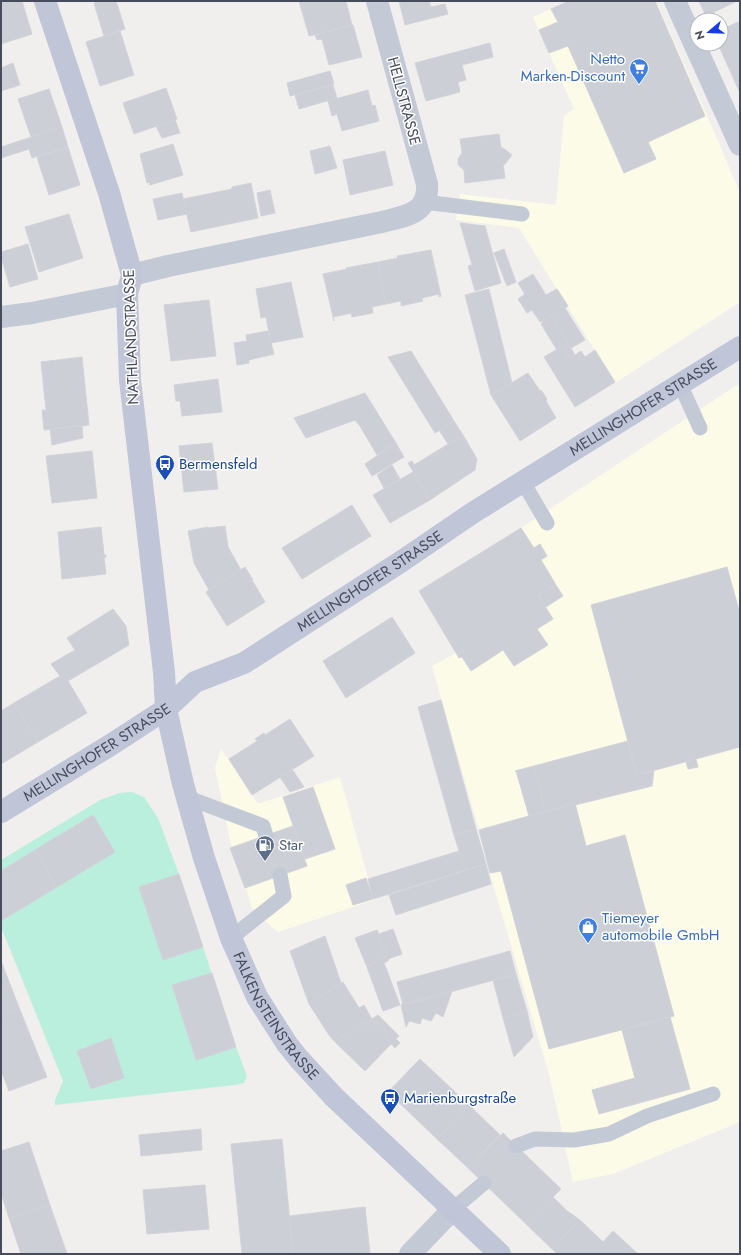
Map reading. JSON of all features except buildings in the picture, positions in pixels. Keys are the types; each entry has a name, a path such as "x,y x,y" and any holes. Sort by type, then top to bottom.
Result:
{"street":[{"name":"NATHLANDSTRASSE","path":"45,1 109,193 130,285 132,397 164,672 166,709"},
{"name":"HELLSTRASSE","path":"377,1 427,184 427,192 424,202"},
{"path":"675,1 734,116 740,145"},
{"path":"1,317 32,314 130,285 168,266 382,222 412,214 419,209 424,202"},
{"name":"MELLINGHOFER STRASSE","path":"1,812 109,746 166,709 195,682 244,663 402,562 474,512 740,346"},
{"name":"FALKENSTEINSTRASSE","path":"166,709 186,797 204,858 231,938 257,997 275,1027 299,1059 334,1097 500,1254"},
{"path":"410,1254 452,1210"}],"lane":[{"path":"424,202 522,214"},
{"path":"680,384 700,428"},
{"path":"522,482 547,523"},
{"path":"186,797 264,826 266,836"},
{"path":"231,938 284,896 280,875"},
{"path":"516,1146 535,1139 574,1140 609,1134 647,1116 713,1094"},
{"path":"452,1210 484,1183"}],"shaded area":[{"path":"569,1 656,1 740,193 740,302 615,383 519,228 456,220 460,194 556,205 564,116 574,109 533,17"},
{"path":"740,383 740,1122 613,1174 573,1182 550,1078 490,874 479,830 432,666 456,653 419,591 521,528"},
{"path":"221,749 258,804 340,777 374,900 278,932 253,910 231,845 215,768"}],"green space":[{"path":"132,792 144,797 158,818 179,874 247,1076 244,1083 235,1085 55,1105 55,1100 63,1081 1,927 1,860 100,800 119,793"}],"place":[{"name":"Netto Marken-Discount","path":"639,85"},
{"name":"Bermensfeld","path":"165,481"},
{"name":"Star","path":"265,862"},
{"name":"Tiemeyer automobile GmbH","path":"588,944"},
{"name":"Marienburgstraße","path":"390,1115"}]}
